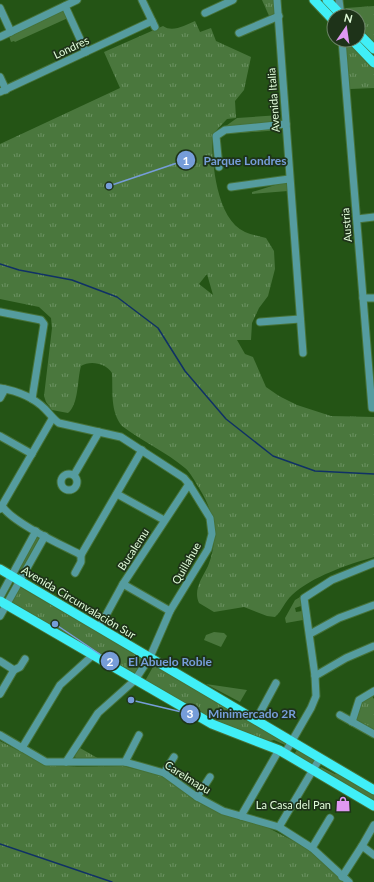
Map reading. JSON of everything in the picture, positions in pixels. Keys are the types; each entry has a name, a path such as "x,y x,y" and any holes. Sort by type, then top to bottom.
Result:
{"main road":[{"path":"314,0 326,8"},
{"path":"366,42 374,50"},
{"path":"360,48 374,63"},
{"name":"Avenida Circunvalación Sur","path":"0,569 374,790"},
{"path":"3,602 212,724 282,751 374,806"}],"street":[{"path":"0,37 77,0"},
{"name":"Londres","path":"3,91 86,52 154,24 142,0"},
{"path":"205,13 233,0"},
{"name":"Avenida Italia","path":"277,0 303,353"},
{"path":"65,6 86,52"},
{"path":"0,8 11,32"},
{"path":"239,33 278,16"},
{"name":"Austria","path":"343,48 373,408"},
{"path":"0,77 3,91"},
{"path":"219,167 216,136 220,132 225,130 286,124"},
{"path":"231,187 289,179"},
{"path":"357,219 374,217"},
{"path":"363,298 374,298"},
{"path":"0,312 41,320 44,324 32,399"},
{"path":"260,322 300,319"},
{"path":"0,398 2,389"},
{"name":"Quillahue","path":"2,389 26,395 45,409 52,419 59,423 121,437 142,450 189,484 210,518 212,534 208,549 170,612 150,657 136,680 98,713 66,762"},
{"path":"52,419 1,508 36,531 81,555"},
{"path":"74,475 99,432"},
{"path":"0,436 32,454"},
{"path":"75,573 81,562 81,555 142,450"},
{"name":"Bucalemu","path":"98,628 123,584 189,484"},
{"path":"117,494 164,520"},
{"path":"0,616 3,602 16,578 26,550 36,531"},
{"path":"0,597 34,555 45,536"},
{"path":"26,550 34,555"},
{"path":"241,816 282,751 293,742 316,696 310,634 304,598 332,580 374,563"},
{"path":"123,584 170,612"},
{"path":"310,634 339,618 374,605"},
{"path":"315,676 346,658 374,646"},
{"path":"22,748 60,685 93,655"},
{"path":"0,694 14,670 20,667 25,659"},
{"path":"0,661 14,670"},
{"path":"256,720 276,683"},
{"path":"352,722 359,700 374,692"},
{"path":"340,715 374,734"},
{"name":"Carelmapu","path":"0,735 46,762 125,762 164,773 197,797 223,811 279,827 312,848 349,882"},
{"path":"125,762 140,735"},
{"path":"164,773 174,757"},
{"path":"279,827 320,758"},
{"path":"197,797 210,777"},
{"path":"312,848 330,818"},
{"path":"342,877 374,825"},
{"path":"362,846 374,855"}],"green space":[{"path":"262,0 274,0 275,15 270,18"},
{"path":"374,6 374,46 366,38 366,8 346,8"},
{"path":"64,10 68,18 15,42 11,42 9,36"},
{"path":"195,21 200,32 211,28 216,41 251,57 244,90 235,101 236,118 227,119 212,135 213,160 218,189 222,203 228,215 235,225 245,232 266,238 274,251 275,269 268,296 259,308 252,323 251,340 237,340 245,354 253,357 266,387 279,396 297,405 331,416 374,417 374,557 342,567 309,582 290,597 275,617 267,616 244,607 214,612 199,603 197,593 211,556 214,526 209,507 191,475 178,462 122,426 118,420 114,408 112,373 102,365 89,363 81,366 76,398 72,409 68,413 52,410 46,402 44,396 52,328 51,318 39,307 0,299 0,144 120,88 104,52 163,26 175,29","holes":["207,274 213,295 199,284"]},
{"path":"346,48 357,48 374,64 374,88 350,89"},
{"path":"280,115 281,130 224,134 223,128 237,118"},
{"path":"288,181 288,191 252,194 252,192"},
{"path":"37,537 39,538 38,540 21,571 19,570"},
{"path":"20,587 143,659 145,663 134,675 12,602"},
{"path":"300,597 301,606 295,608 296,612 302,611 303,620 286,623 285,618 295,600"},
{"path":"214,632 224,633 227,636 221,647 204,640 206,635"},
{"path":"154,665 286,742 285,745 274,740 270,741 214,722 145,681"},
{"path":"206,684 247,690 240,702"},
{"path":"372,696 374,699 374,731 355,721 359,703"},
{"path":"0,741 42,763 77,767 123,766 162,776 215,811 233,817 253,820 307,848 344,882 0,882"},
{"path":"80,748 101,760 76,760 75,756"},
{"path":"298,749 315,759 312,766 294,754"},
{"path":"321,767 335,774 338,773 374,794 374,801 319,770"}],"waterway":[{"path":"0,264 19,270 72,280 117,297 158,328 185,371 226,419 273,456 315,471 374,474"},
{"path":"0,844 112,882"}],"place":[{"name":"Parque Londres","path":"109,186"},
{"name":"El Abuelo Roble","path":"55,624"},
{"name":"Minimercado 2R","path":"131,700"},
{"name":"La Casa del Pan","path":"343,804"}]}
